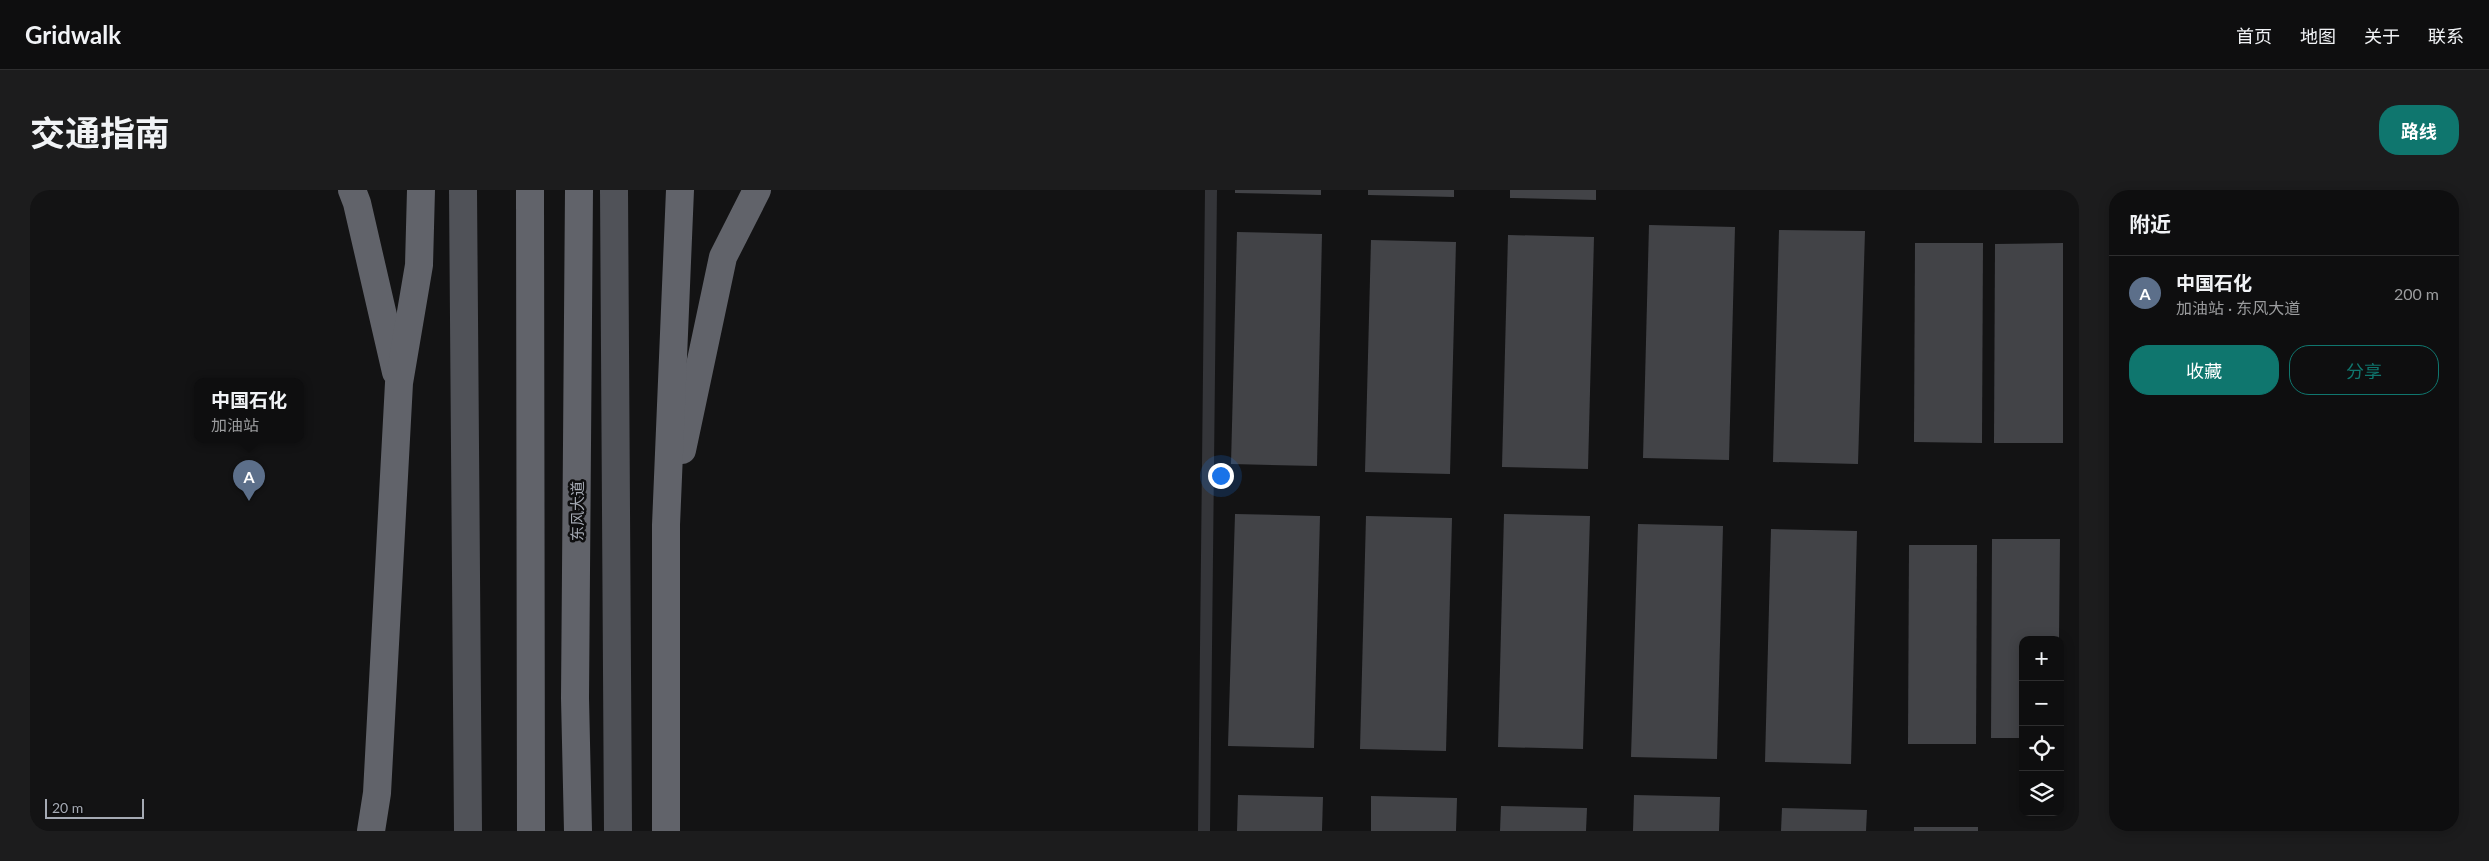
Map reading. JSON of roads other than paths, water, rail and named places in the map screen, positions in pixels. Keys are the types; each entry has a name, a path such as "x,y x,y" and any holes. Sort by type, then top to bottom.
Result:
{"highway":[{"path":"352,190 357,203 399,383"},
{"path":"372,831 377,793 399,383 419,265 421,190"},
{"path":"530,190 531,831"},
{"name":"东风大道","path":"578,831 575,698 579,190"},
{"path":"666,831 666,525 680,190"},
{"path":"666,525 724,257 757,190"}],"main road":[{"path":"463,190 468,831"},
{"path":"614,190 618,831"}],"lane":[{"path":"1204,831 1211,190"}],"place":[{"name":"中国石化","path":"249,501"}]}
